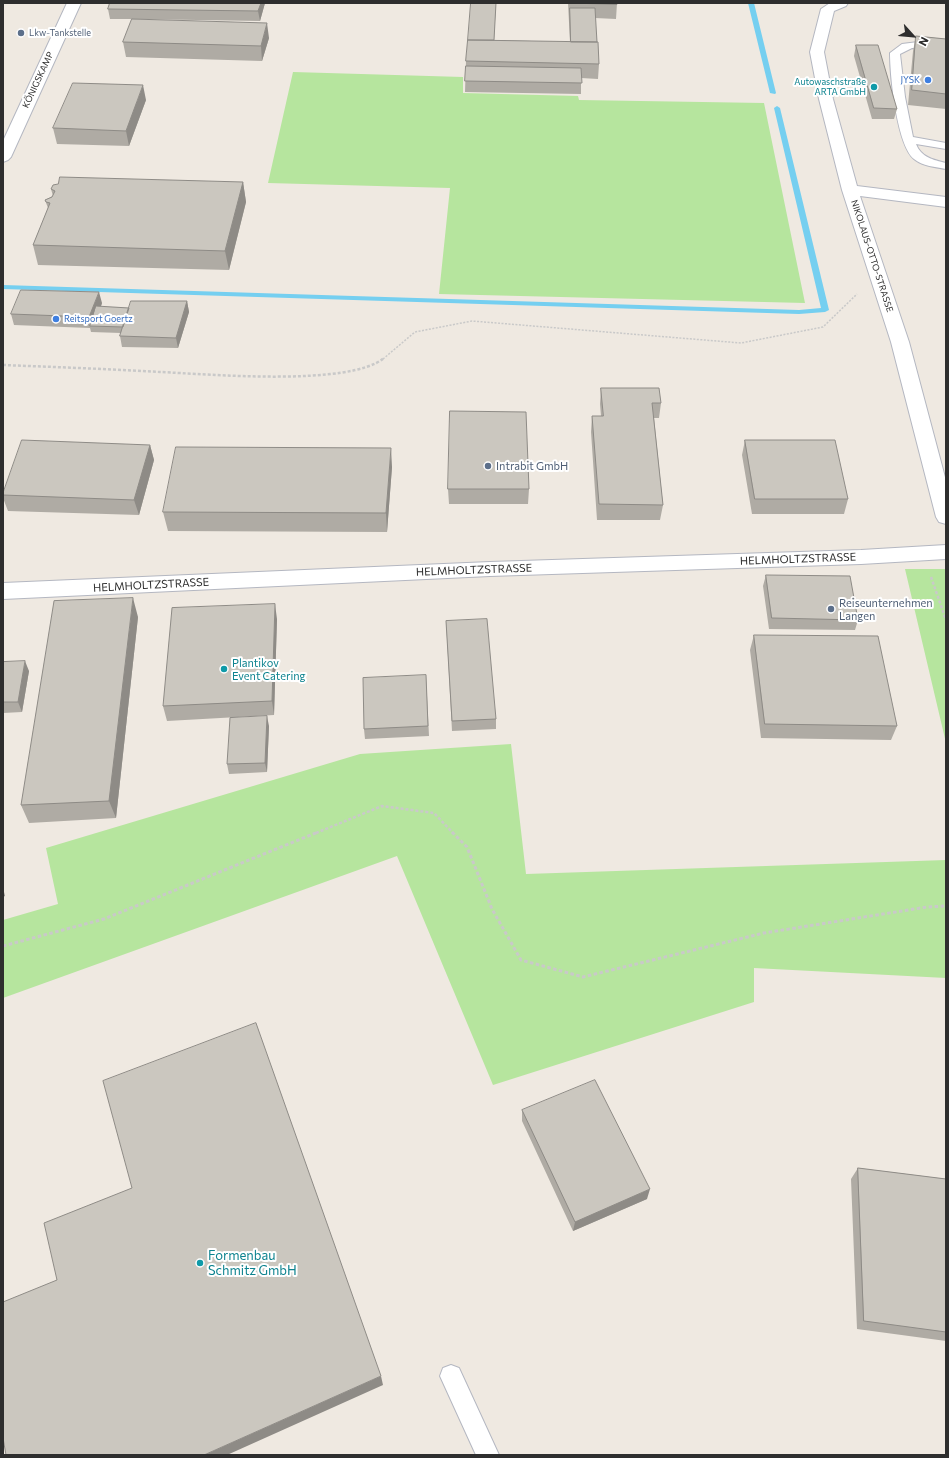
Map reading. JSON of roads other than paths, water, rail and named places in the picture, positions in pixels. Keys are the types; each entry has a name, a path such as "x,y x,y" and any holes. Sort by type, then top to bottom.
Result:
{"street":[{"name":"KÖNIGSKAMP","path":"3,157 74,3"},
{"name":"NIKOLAUS-OTTO-STRASSE","path":"841,3 828,9 816,52 826,99 850,190 900,342 946,517"},
{"path":"850,190 946,202"},
{"name":"HELMHOLTZSTRASSE","path":"3,592 490,569 946,552"}],"lane":[{"path":"946,46 913,45 901,47 895,53 907,139 917,156 931,163 946,166"},
{"path":"907,139 946,146"},
{"path":"451,1376 488,1455"}],"waterway":[{"path":"751,3 773,93"},
{"path":"3,287 799,312 825,310 777,108"}],"place":[{"name":"Lkw-Tankstelle","path":"21,33"},
{"name":"JYSK","path":"928,80"},
{"name":"Autowaschstraße ARTA GmbH","path":"874,87"},
{"name":"Reitsport Goertz","path":"56,319"},
{"name":"Intrabit GmbH","path":"488,466"},
{"name":"Reiseunternehmen Langen","path":"831,609"},
{"name":"Plantikov Event Catering","path":"224,669"},
{"name":"Formenbau Schmitz GmbH","path":"200,1263"}]}
